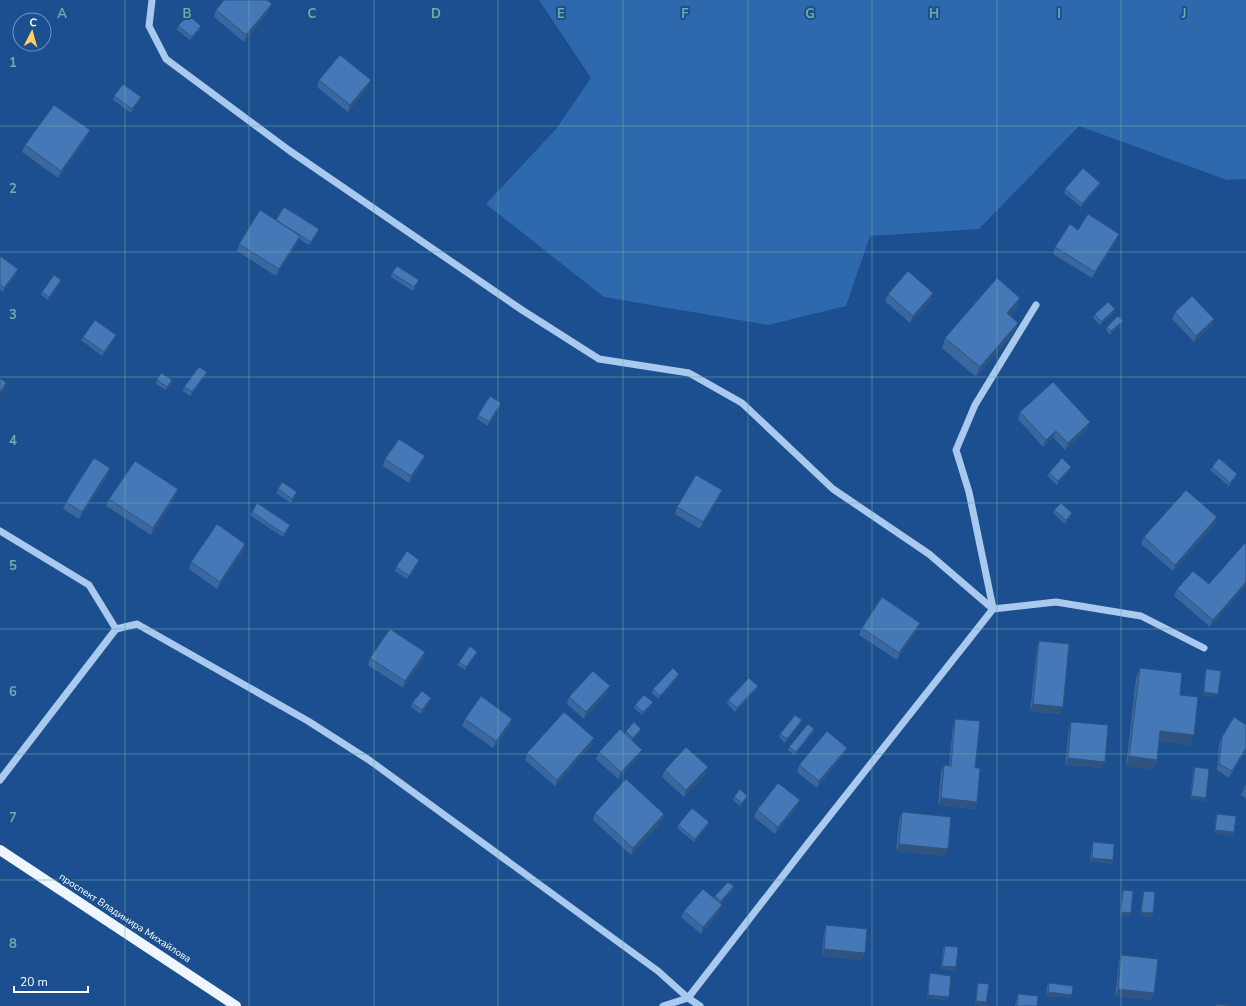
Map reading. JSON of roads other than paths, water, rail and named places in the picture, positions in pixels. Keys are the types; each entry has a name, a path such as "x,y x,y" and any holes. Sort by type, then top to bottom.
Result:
{"main road":[{"name":"проспект Владимира Михайлова","path":"0,850 236,1006"}],"street":[{"path":"152,0 149,26 166,59 290,151 522,310 599,359 689,373 742,403 833,489 929,554 993,609"},
{"path":"993,609 969,492 956,450 975,405 1036,305"},
{"path":"0,531 88,585 116,629"},
{"path":"663,1006 688,998 804,848 993,609 1056,602 1140,616 1204,648"},
{"path":"0,780 116,629 137,624 295,713 369,760 652,966 688,998 700,1006"}]}
